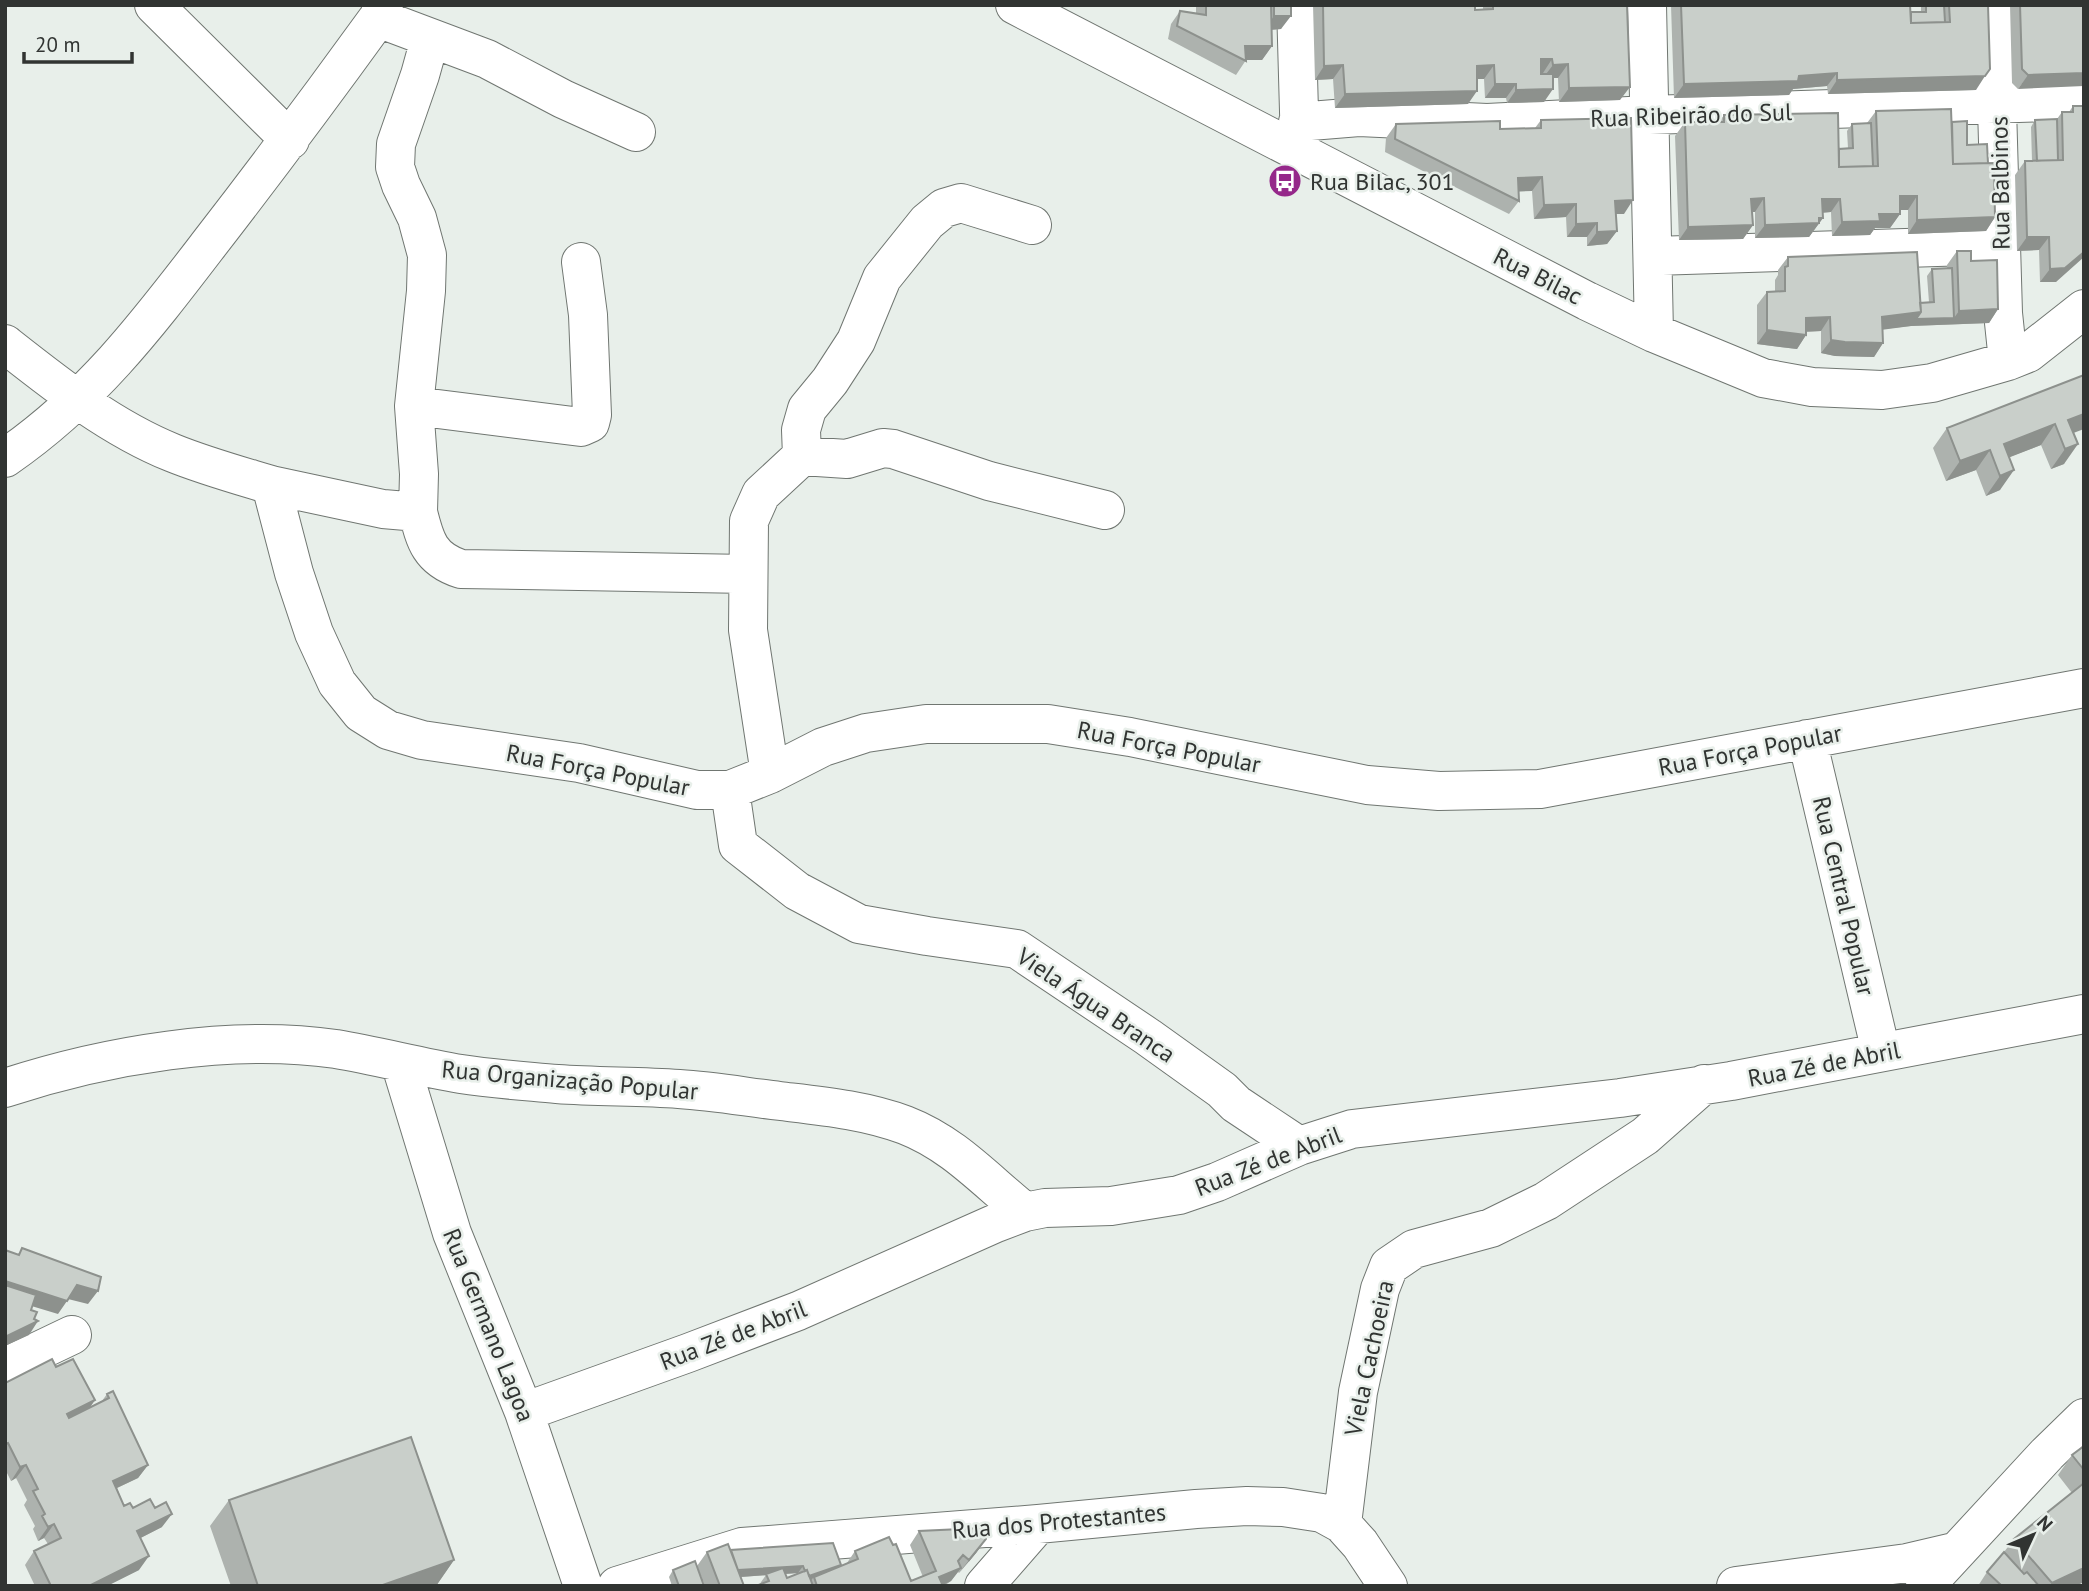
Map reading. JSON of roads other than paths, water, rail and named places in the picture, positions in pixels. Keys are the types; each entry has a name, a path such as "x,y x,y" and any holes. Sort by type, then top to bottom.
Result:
{"street":[{"path":"154,5 289,140"},
{"name":"Rua Bilac","path":"1015,5 1299,137 1575,295 1654,333 1763,378 1812,387 1882,390 1932,383 2028,353 2084,309"},
{"path":"1296,5 1299,137"},
{"path":"1647,5 1654,333"},
{"name":"Rua Balbinos","path":"1994,5 2003,313 2008,361"},
{"path":"5,458 29,442 79,400 110,368 289,140 381,12 430,39 486,59 563,99 636,132"},
{"path":"430,39 396,144 395,167 417,218 427,255 426,291 414,405 419,474 418,512 424,537 435,554 446,564 461,569 748,574"},
{"name":"Rua Ribeirão do Sul","path":"1299,137 1359,117 1487,123 2084,101"},
{"path":"802,456 801,430 807,409 830,381 856,341 882,278 927,222 944,208 961,202 1032,225"},
{"path":"1654,256 2001,245"},
{"path":"414,405 581,427 590,423 592,415 588,315 581,262"},
{"path":"5,344 114,423 170,452 215,469 271,485 383,509 418,512"},
{"path":"770,774 748,630 749,521 761,494 802,456 847,459 883,448 893,449 989,481 1105,510"},
{"name":"Rua Força Popular","path":"271,485 294,573 314,633 337,684 361,713 388,730 422,740 579,763 697,790 730,790 770,774 823,747 866,733 926,724 1048,724 1130,737 1367,785 1439,791 1540,789 2084,688"},
{"name":"Rua Central Popular","path":"1807,739 1881,1052"},
{"name":"Viela Água Branca","path":"730,790 738,845 797,891 859,924 1017,949 1147,1037 1222,1090 1236,1104 1299,1146"},
{"name":"Rua Zé de Abril","path":"524,1412 798,1311 1025,1212 1045,1208 1111,1206 1179,1195 1217,1182 1299,1146 1352,1129 1620,1098 1731,1081 2084,1014"},
{"name":"Rua Organização Popular","path":"5,1088 104,1060 186,1049 247,1045 335,1049 464,1074 558,1084 680,1089 826,1106 875,1116 937,1140 960,1155 1025,1212"},
{"name":"Rua Germano Lagoa","path":"400,1062 452,1233 524,1412 583,1586"},
{"name":"Viela Cachoeira","path":"1342,1524 1358,1392 1380,1289 1389,1266 1414,1250 1491,1228 1546,1201 1645,1136 1705,1084"},
{"path":"5,1367 72,1335"},
{"path":"1925,1586 2047,1454 2084,1419"},
{"name":"Rua dos Protestantes","path":"617,1586 742,1547 1247,1506 1283,1507 1322,1513 1342,1524 1360,1544 1388,1586"},
{"path":"984,1586 1038,1524"},
{"path":"1736,1586 1907,1563 1954,1552"}],"place":[{"name":"Rua Bilac, 301","path":"1285,181"}]}
